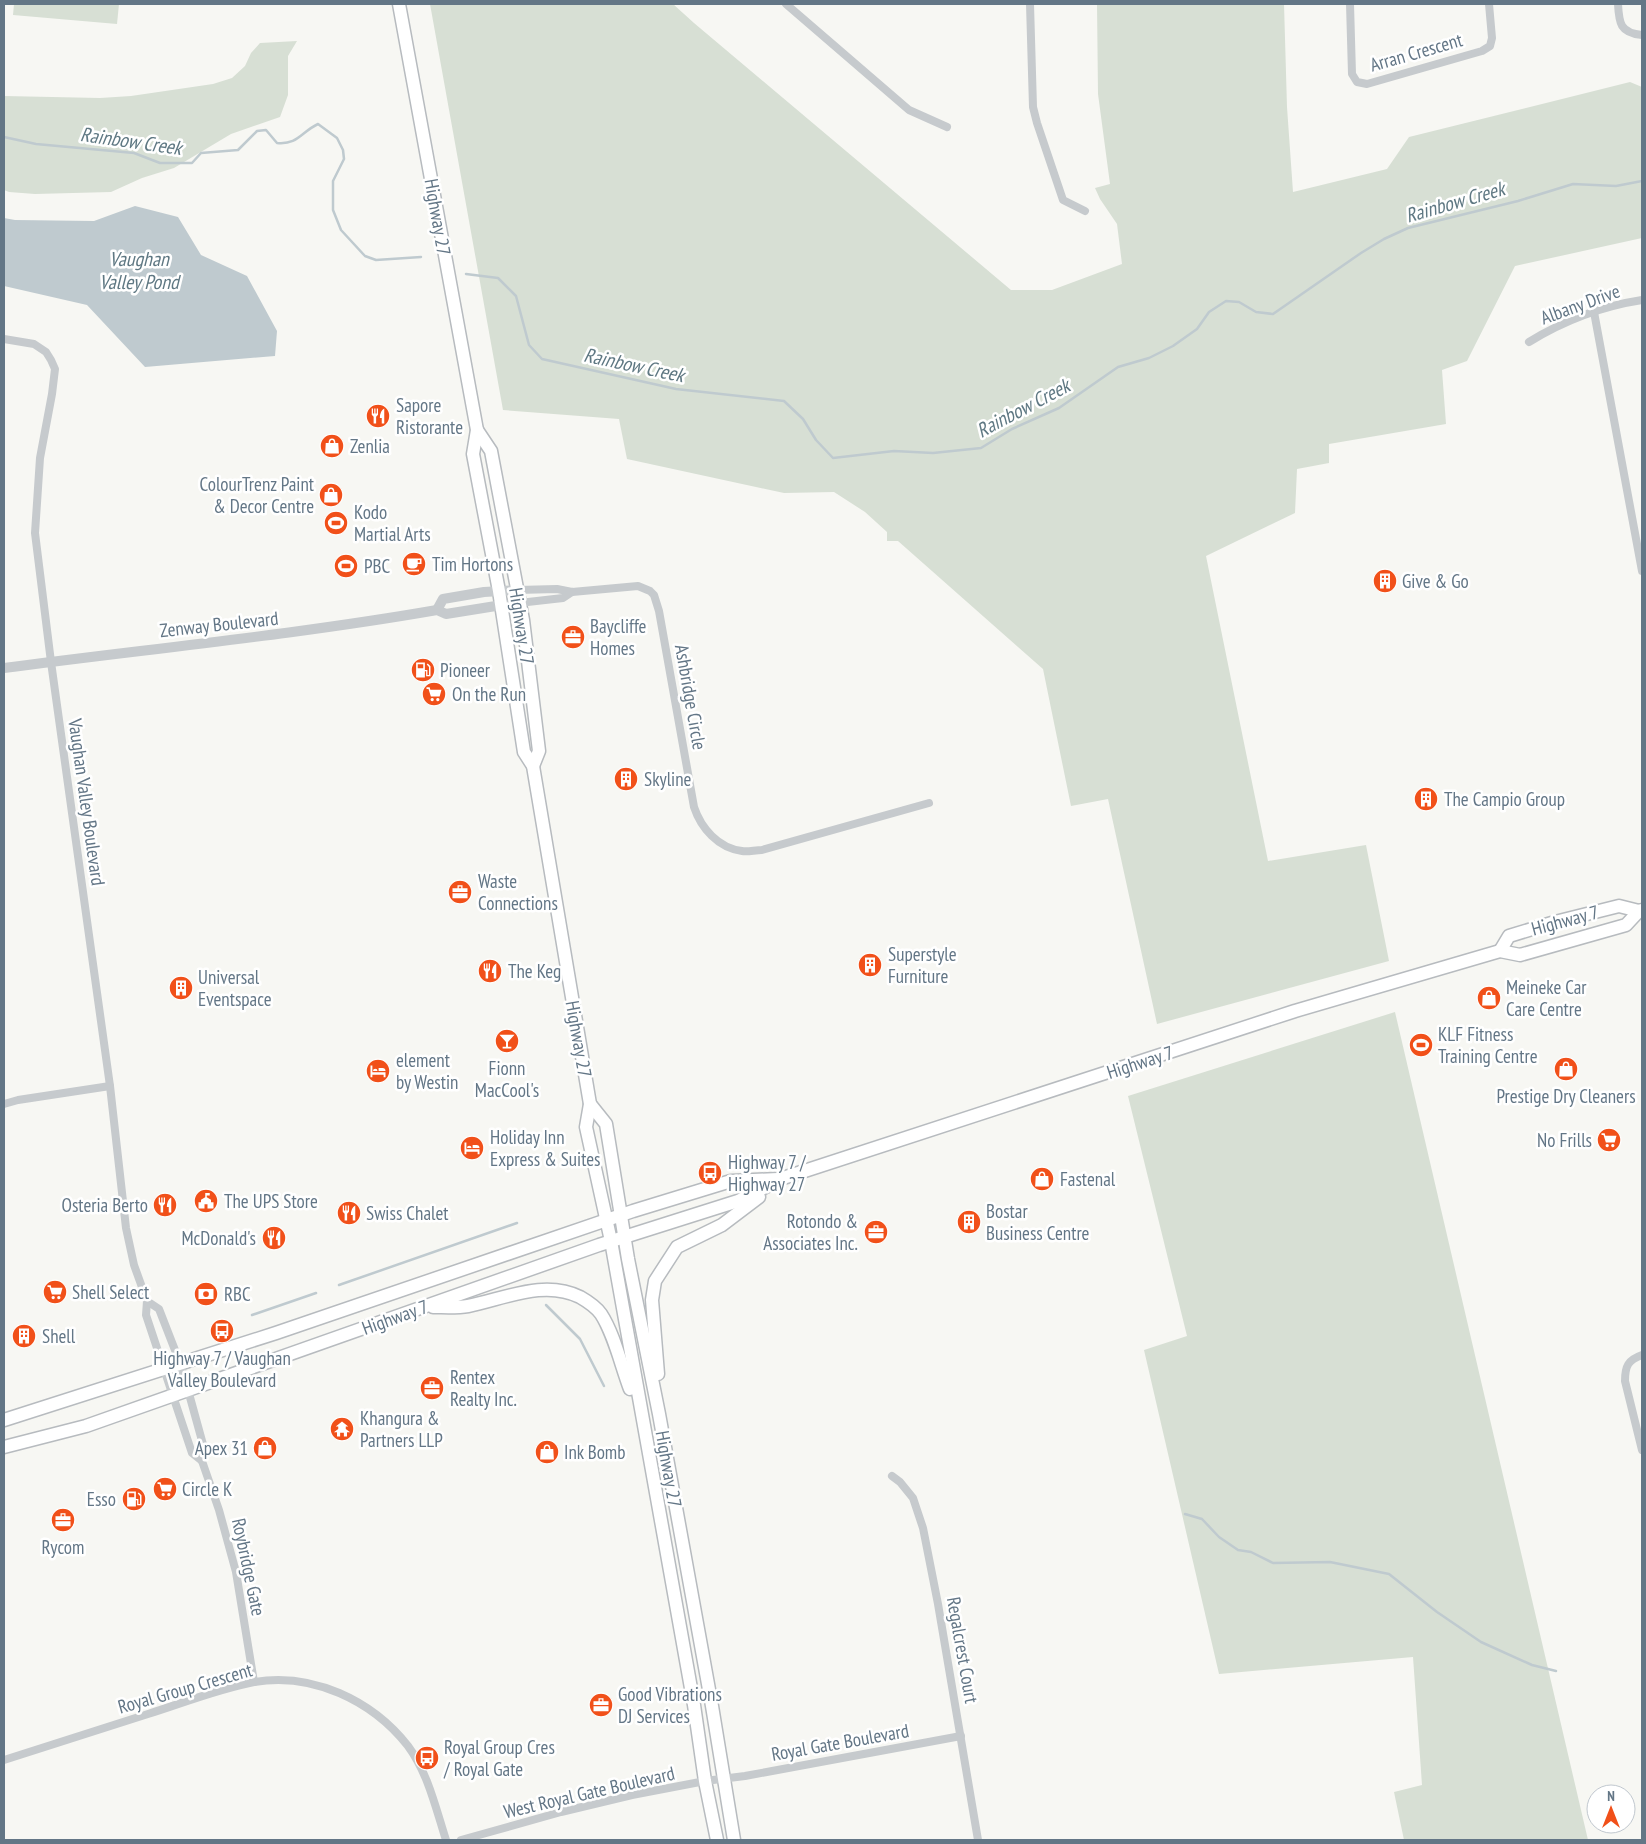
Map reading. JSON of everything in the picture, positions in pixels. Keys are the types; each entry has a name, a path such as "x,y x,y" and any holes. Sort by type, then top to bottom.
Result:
{"main road":[{"name":"Highway 27","path":"399,4 477,430 474,454 500,591 524,752 533,766 590,1104 586,1127 610,1241 717,1840"},
{"name":"Highway 27","path":"477,430 491,451 523,620 539,751 533,766"},
{"name":"Highway 7","path":"1500,951 1509,936 1555,922 1619,906 1640,910"},
{"name":"Highway 7","path":"4,1447 86,1426 610,1241 738,1201 783,1178 1295,1011 1500,951 1520,955 1626,925 1640,910"},
{"name":"Highway 27","path":"590,1104 606,1124 621,1216 725,1778 734,1840"},
{"name":"Highway 7","path":"4,1420 276,1333 633,1211 731,1182 783,1178"},
{"path":"659,1414 652,1300 655,1281 677,1247 722,1225 783,1178"},
{"path":"421,1308 466,1306 533,1290 551,1289 569,1292 586,1301 600,1312 641,1418"}],"street":[{"path":"1030,4 1033,108 1063,200 1085,211"},
{"name":"Arran Crescent","path":"1350,4 1352,74 1357,82 1367,84 1482,51 1490,46 1492,38 1489,4"},
{"path":"1618,4 1619,22 1625,30 1642,35"},
{"path":"790,5 909,110 947,127"},
{"name":"Albany Drive","path":"1529,342 1549,330 1594,312 1642,300"},
{"path":"1594,312 1641,555 1642,571"},
{"name":"Vaughan Valley Boulevard","path":"4,339 34,344 46,352 55,369 40,458 36,533 51,662 110,1086 126,1228 134,1265 147,1301 146,1315 165,1368"},
{"name":"Ashbridge Circle","path":"502,605 518,596 557,589 572,592 638,586 650,591 654,595 659,611 694,807 701,823 721,844 742,851 762,850 929,803"},
{"name":"Zenway Boulevard","path":"437,610 443,599 500,591 518,596"},
{"name":"Ashbridge Circle","path":"518,596 563,598 572,592"},
{"name":"Zenway Boulevard","path":"4,668 344,626 437,610 446,614 502,605"},
{"path":"4,1104 18,1100 110,1086"},
{"name":"Vaughan Valley Boulevard","path":"147,1301 159,1309 180,1363 188,1390"},
{"path":"1642,1355 1628,1363 1625,1370 1625,1381 1642,1450"},
{"name":"Roybridge Gate","path":"165,1368 192,1453 202,1460"},
{"name":"Roybridge Gate","path":"188,1390 204,1448 202,1460 219,1510 236,1572 254,1682"},
{"name":"Regalcrest Court","path":"892,1476 913,1498 923,1528 938,1604 978,1840"},
{"name":"Royal Group Crescent","path":"4,1760 209,1694 254,1682 305,1682 331,1689 363,1704 386,1722 408,1746 418,1761 427,1783 446,1840"},
{"name":"Royal Gate Boulevard","path":"725,1778 745,1776 961,1736"},
{"name":"West Royal Gate Boulevard","path":"461,1840 561,1812 632,1795 725,1778"}],"shaded area":[{"path":"14,4 119,4 117,24 13,15"},
{"path":"430,4 673,4 1011,290 1052,290 1122,264 1117,224 1095,188 1110,184 1098,94 1097,4 1284,4 1287,107 1293,192 1387,169 1409,137 1630,82 1642,87 1642,238 1515,266 1467,361 1442,370 1446,424 1329,444 1329,463 1297,469 1295,513 1206,556 1268,861 1366,845 1389,961 1157,1024 1108,799 1071,806 1043,669 898,541 887,541 887,532 865,512 834,492 784,493 627,459 619,419 503,410"},
{"path":"297,41 288,56 288,95 280,117 231,134 174,168 142,178 111,192 35,194 4,190 4,96 100,98 131,96 213,84 232,78 245,66 251,53 260,43"},
{"path":"1395,1012 1588,1840 1404,1840 1394,1792 1422,1785 1413,1657 1219,1674 1144,1350 1187,1336 1128,1096"}],"water":[{"name":"Vaughan Valley Pond","path":"135,206 178,217 201,255 247,276 277,331 275,356 145,367 87,305 4,286 4,218 15,220 94,221"}],"waterway":[{"name":"Rainbow Creek","path":"4,137 36,144 134,153 160,163 192,163 201,153 238,150 257,131 266,130 277,143 284,143 295,140 318,124 337,138 343,150 344,159 333,181 333,210 341,230 365,256 376,260 421,257"},
{"name":"Rainbow Creek","path":"466,274 498,278 516,296 529,345 542,359 676,389 784,401 803,419 816,440 833,458 894,451 933,453 981,448 1012,429 1059,408 1118,367 1149,358 1173,346 1197,329 1209,312 1226,301 1239,302 1256,312 1273,314 1361,253 1384,239 1408,228 1518,201 1573,184 1616,186 1642,181"},
{"path":"339,1285 517,1223"},
{"path":"252,1315 316,1293"},
{"path":"546,1305 580,1339 604,1386"},
{"path":"1185,1514 1202,1519 1219,1537 1238,1550 1251,1552 1273,1563 1330,1562 1389,1574 1437,1612 1481,1642 1532,1665 1556,1671"}],"place":[{"name":"Sapore Ristorante","path":"378,416"},
{"name":"Zenlia","path":"332,446"},
{"name":"ColourTrenz Paint & Decor Centre","path":"331,495"},
{"name":"Kodo Martial Arts","path":"336,523"},
{"name":"Tim Hortons","path":"414,564"},
{"name":"PBC","path":"346,566"},
{"name":"Give & Go","path":"1385,581"},
{"name":"Baycliffe Homes","path":"573,637"},
{"name":"Pioneer","path":"423,670"},
{"name":"On the Run","path":"434,694"},
{"name":"Skyline","path":"626,779"},
{"name":"The Campio Group","path":"1426,799"},
{"name":"Waste Connections","path":"460,892"},
{"name":"Superstyle Furniture","path":"870,965"},
{"name":"The Keg","path":"490,971"},
{"name":"Universal Eventspace","path":"181,988"},
{"name":"Meineke Car Care Centre","path":"1489,998"},
{"name":"Fionn MacCool's","path":"507,1041"},
{"name":"KLF Fitness Training Centre","path":"1421,1045"},
{"name":"Prestige Dry Cleaners","path":"1566,1069"},
{"name":"element by Westin","path":"378,1071"},
{"name":"No Frills","path":"1609,1140"},
{"name":"Holiday Inn Express & Suites","path":"472,1148"},
{"name":"Highway 7 / Highway 27","path":"710,1173"},
{"name":"Fastenal","path":"1042,1179"},
{"name":"The UPS Store","path":"206,1201"},
{"name":"Osteria Berto","path":"165,1205"},
{"name":"Swiss Chalet","path":"349,1213"},
{"name":"Bostar Business Centre","path":"969,1222"},
{"name":"Rotondo & Associates Inc.","path":"876,1232"},
{"name":"McDonald's","path":"274,1238"},
{"name":"Shell Select","path":"55,1292"},
{"name":"RBC","path":"206,1294"},
{"name":"Highway 7 / Vaughan Valley Boulevard","path":"222,1331"},
{"name":"Shell","path":"24,1336"},
{"name":"Rentex Realty Inc.","path":"432,1388"},
{"name":"Khangura & Partners LLP","path":"342,1429"},
{"name":"Apex 31","path":"265,1448"},
{"name":"Ink Bomb","path":"547,1452"},
{"name":"Circle K","path":"165,1489"},
{"name":"Esso","path":"134,1499"},
{"name":"Rycom","path":"63,1520"},
{"name":"Good Vibrations DJ Services","path":"601,1705"},
{"name":"Royal Group Cres / Royal Gate","path":"427,1758"}]}
